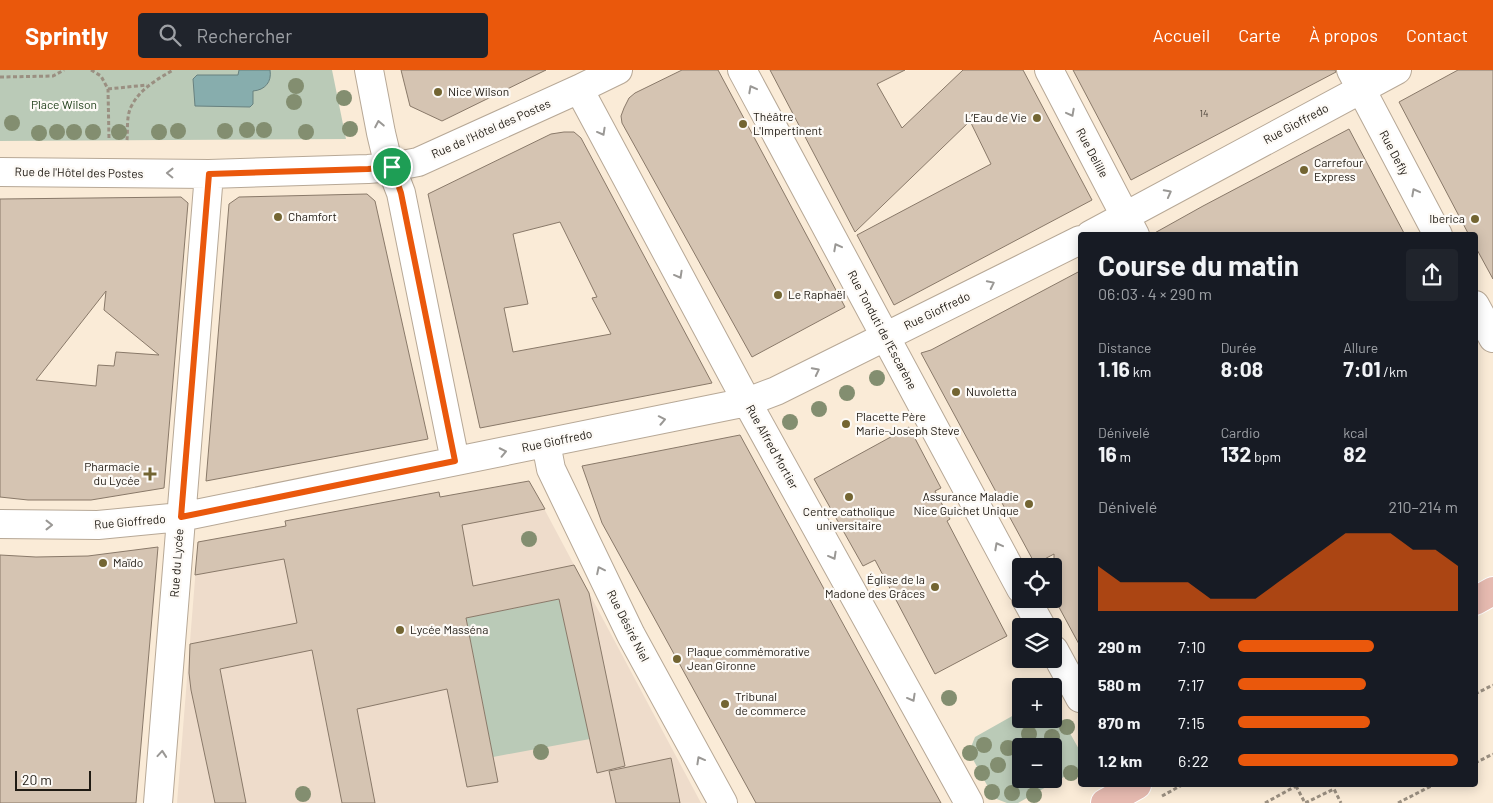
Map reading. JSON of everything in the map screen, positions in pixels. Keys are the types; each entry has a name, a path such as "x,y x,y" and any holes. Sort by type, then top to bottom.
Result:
{"main road":[{"path":"1478,599 1493,591"},
{"path":"1105,803 1137,792"}],"street":[{"path":"369,70 386,154 401,193 455,461"},
{"name":"Rue de l'Hôtel des Postes","path":"0,172 209,174 392,167 418,162 579,90 618,70"},
{"name":"Rue Tonduti de l'Escarène","path":"742,70 1012,572"},
{"name":"Rue Delille","path":"1049,70 1130,226"},
{"name":"Rue Gioffredo","path":"1103,232 1130,226 1356,80 1397,70"},
{"name":"Rue Defly","path":"1356,80 1436,232"},
{"name":"Rue Alfred Mortier","path":"579,90 747,402 969,803"},
{"name":"Rue du Lycée","path":"158,803 209,174"},
{"name":"Rue Gioffredo","path":"0,524 98,525 181,517 747,402 776,391 1078,241"},
{"path":"1478,310 1493,338"},
{"name":"Rue Désiré Niel","path":"546,443 551,469 631,635 723,803"},
{"path":"1062,665 1078,694"}],"path":[{"path":"0,77 53,76 64,70"},
{"path":"91,70 101,76 108,89 109,140"},
{"path":"127,140 128,116 131,105 148,85 174,70"},
{"path":"108,89 148,85"},
{"path":"1478,692 1493,685"},
{"path":"1478,762 1493,754"},
{"path":"1137,792 1169,787"},
{"path":"1265,803 1295,787"},
{"path":"1297,787 1305,803 1334,789 1341,803"},
{"path":"1398,803 1428,787"}],"shaded area":[{"name":"Lycée Masséna","path":"439,492 440,497 540,501 701,803 177,803 198,542 286,526 285,521"}],"green space":[{"name":"Place Wilson","path":"0,70 332,70 346,139 0,141"},
{"path":"559,599 590,739 493,757 466,618"},
{"path":"1012,716 1012,728 1062,728 1062,719 1078,747 1078,769 1062,778 1062,738 1012,738 1012,788 1044,788 1018,803 1007,803 994,798 969,752 975,737"}],"water":[{"path":"239,70 270,70 270,78 267,85 253,91 253,104 250,107 195,106 193,79 197,75 238,75"}],"building":[{"path":"401,70 546,70 442,121 410,106"},
{"path":"682,70 718,70 845,307 752,357 622,123 621,116 629,98 635,93"},
{"path":"770,70 905,70 877,84 902,128 963,70 1023,70 1092,200 894,305 857,235 991,164 970,121 855,232"},
{"path":"1073,70 1335,70 1336,72 1131,180"},
{"path":"1458,70 1493,70 1493,279 1478,252 1478,232 1467,232 1399,102"},
{"path":"1349,129 1403,232 1156,232"},
{"path":"574,132 581,138 712,383 480,428 428,194 551,134","holes":["560,222 597,297 592,298 611,334 513,352 504,308 528,304 513,234"]},
{"path":"367,194 375,201 428,439 206,481 229,204 239,197"},
{"path":"181,197 188,203 164,488 91,500 28,500 0,497 0,199","holes":["106,291 104,310 159,355 116,352 114,366 98,365 96,386 36,380"]},
{"path":"1078,272 1078,642 1059,608 1062,608 1062,558 1054,558 1054,554 1046,558 1032,558 921,353 931,350"},
{"name":"Église de la Madone des Grâces","path":"909,427 941,488 935,491 950,519 947,521 1007,636 935,674 875,560 863,566 814,479"},
{"path":"740,435 941,803 756,803 602,523 582,466"},
{"path":"529,481 545,509 462,525 473,586 574,565 589,593 625,766 597,773 559,599 466,618 498,782 467,787 447,689 357,709 375,803 342,803 312,650 220,669 246,803 215,803 191,690 189,673 190,644 297,623 284,559 195,575 198,542 286,526 285,521 439,492 440,497"},
{"path":"158,547 136,803 0,803 0,555 36,557 88,556"},
{"path":"671,758 680,803 616,803 609,771"}],"place":[{"name":"Nice Wilson","path":"438,92"},
{"name":"L’Eau de Vie","path":"1037,118"},
{"name":"Théâtre L'Impertinent","path":"743,124"},
{"name":"Carrefour Express","path":"1304,170"},
{"name":"Chamfort","path":"278,217"},
{"name":"Iberica","path":"1475,219"},
{"name":"Le Raphaël","path":"778,295"},
{"name":"Nuvoletta","path":"956,392"},
{"name":"Placette Père Marie-Joseph Steve","path":"846,424"},
{"name":"Pharmacie du Lycée","path":"150,474"},
{"name":"Centre catholique universitaire","path":"849,497"},
{"name":"Assurance Maladie Nice Guichet Unique","path":"1029,504"},
{"name":"Maïdo","path":"103,563"},
{"name":"Église de la Madone des Grâces","path":"935,587"},
{"name":"Lycée Masséna","path":"400,630"},
{"name":"Plaque commémorative Jean Gironne","path":"677,659"},
{"name":"Tribunal de commerce","path":"725,704"}],"route":[{"path":"392,167 401,193 455,461 181,517 209,174 392,167"}]}
